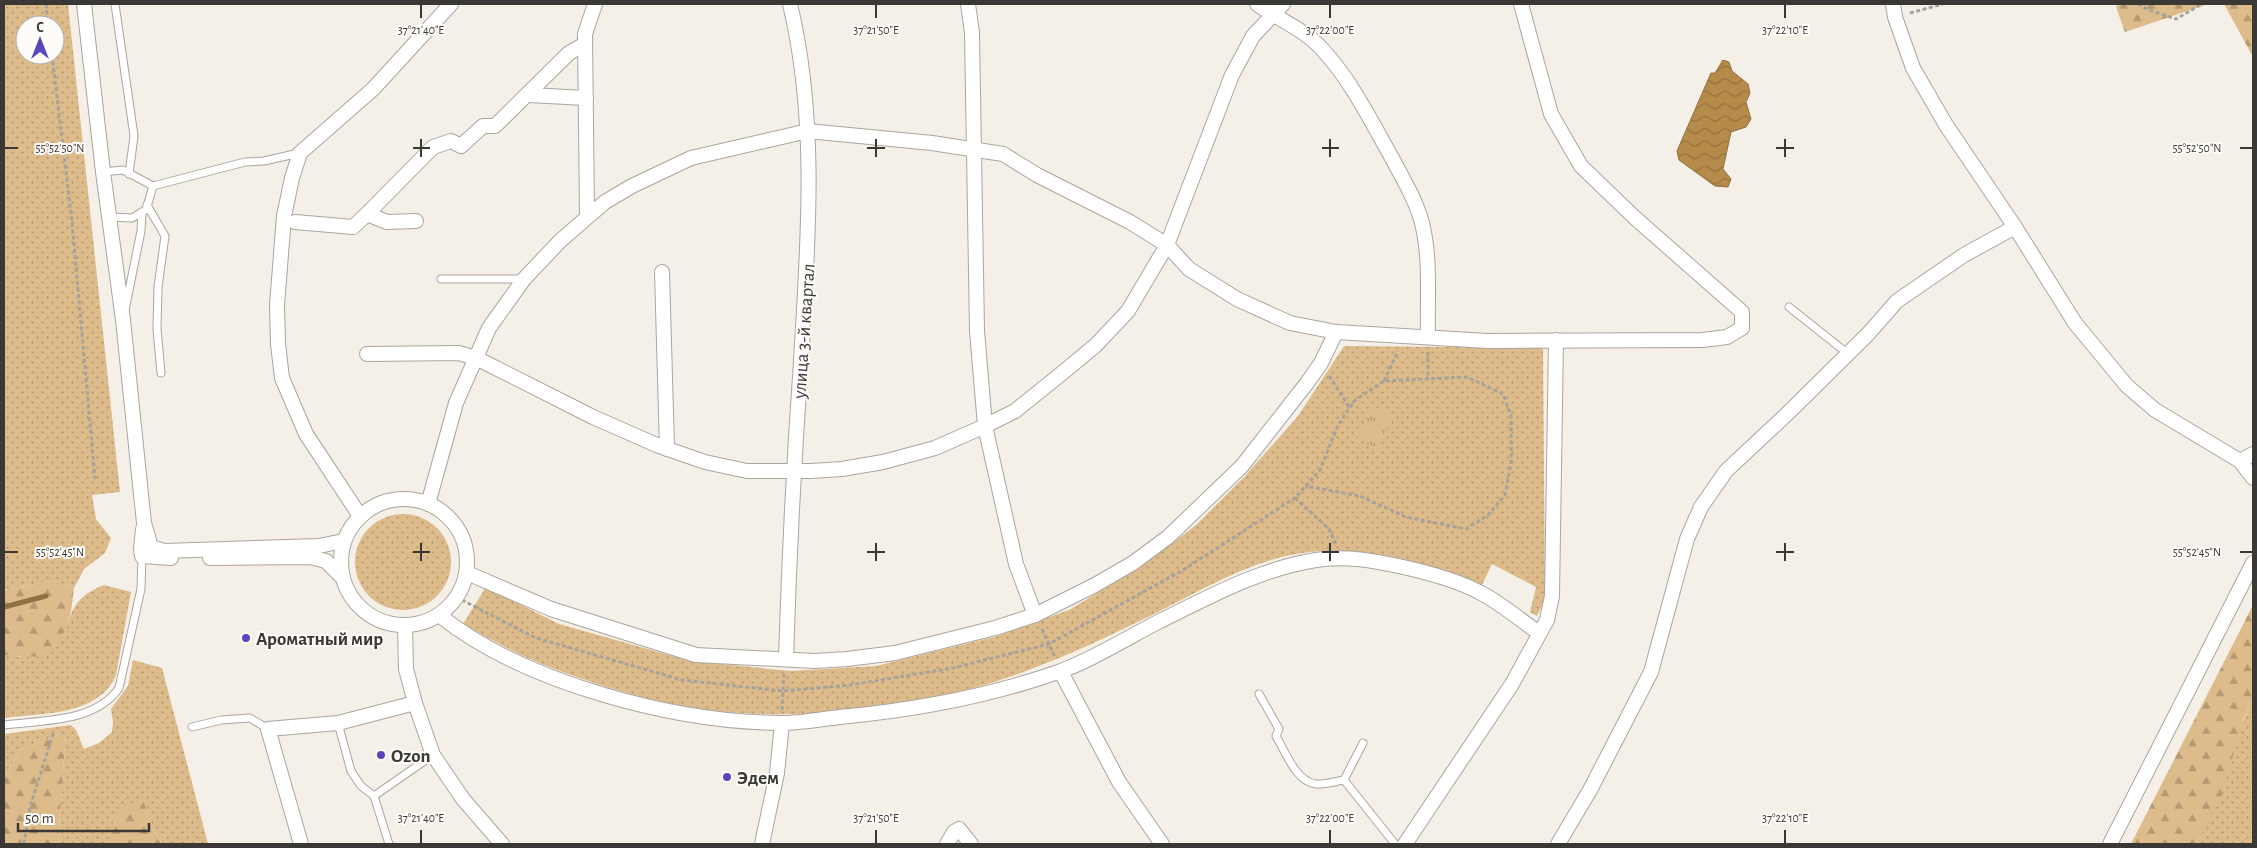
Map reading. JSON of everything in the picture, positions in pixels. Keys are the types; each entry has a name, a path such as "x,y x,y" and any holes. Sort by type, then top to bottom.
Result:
{"street":[{"path":"84,4 144,523 150,547 164,551 319,546 343,542"},
{"path":"360,516 306,434 282,378 278,344 277,305 282,236 292,178 300,153 373,89 451,4"},
{"path":"587,215 585,34 595,4"},
{"name":"улица 3-й квартал","path":"786,659 794,472 808,242 808,131 799,43 790,4"},
{"path":"968,4 972,33 977,331 985,426 1016,564 1035,614"},
{"path":"1258,4 1272,15 1291,23 1322,49 1353,91 1411,193 1423,232 1428,337"},
{"path":"367,354 459,353 476,358 593,417 666,449 705,462 746,471 794,472 842,469 882,462 935,448 1014,411 1096,345 1128,311 1166,245 1232,75 1253,36 1283,4"},
{"path":"428,504 456,404 489,328 524,279 587,215 632,186 691,158 808,131 895,138 1003,154 1037,175 1130,222 1166,245 1189,269 1236,299 1290,323 1336,332 1488,341 1676,341 1719,338 1742,328 1742,312 1634,217 1581,166 1552,114 1521,4"},
{"path":"1894,10 1918,76 1946,125 2075,323 2127,386 2155,410 2240,461 2253,478"},
{"path":"295,222 353,226 433,147 451,141 461,146 484,126 495,126 529,95 569,53 585,44"},
{"path":"529,95 586,98"},
{"path":"367,214 387,222 416,221"},
{"path":"1558,844 1590,790 1651,672 1687,539 1701,507 1726,471 1868,334 1897,301 1964,255 2014,227"},
{"path":"662,272 666,449"},
{"path":"467,573 550,609 696,655 815,661 895,653 935,644 1035,614 1133,563 1168,537 1242,466 1276,425 1321,363 1336,332"},
{"path":"1405,844 1512,684 1547,620 1552,596 1556,340"},
{"path":"2240,461 2253,454"},
{"path":"402,498 428,504 446,513 464,539 468,562 465,582 450,607 439,615 424,622 405,625 384,623 366,614 348,594 340,565 343,542 360,516 379,503 402,498"},
{"path":"144,523 140,549 142,556 160,558 310,558 326,561 344,579"},
{"path":"439,615 456,629 510,660 581,688 649,706 713,717 782,723 918,708 981,694 1061,672 1232,585 1274,569 1318,559 1368,560 1425,572 1452,580 1482,593 1539,633"},
{"path":"2110,844 2253,563"},
{"path":"405,625 406,669 415,703 433,755 463,799 502,844"},
{"path":"1061,672 1119,782 1162,844"},
{"path":"300,844 268,729 338,723 415,703"},
{"path":"762,844 777,772 782,723"},
{"path":"947,844 954,832 959,829 971,844"}],"lane":[{"path":"116,4 134,136 129,174"},
{"path":"103,172 122,170 153,186 245,162 264,161 300,153"},
{"path":"109,217 132,218 146,210 153,186"},
{"path":"147,205 165,236 158,287 157,329 160,373"},
{"path":"122,320 141,231 142,212"},
{"path":"441,279 524,279"},
{"path":"1789,307 1847,353"},
{"path":"4,725 79,715 98,708 112,698 119,688 141,590 142,556"},
{"path":"1259,694 1279,729 1276,736 1297,771 1306,780 1316,784 1344,780"},
{"path":"192,728 220,720 250,718 268,729"},
{"path":"338,723 351,770 361,786 374,796 389,844"},
{"path":"1344,780 1363,744"},
{"path":"374,796 433,755"},
{"path":"1344,780 1395,844"}],"path":[{"path":"1894,10 1944,4"},
{"path":"2138,4 2149,10 2176,19 2202,4"},
{"path":"53,65 72,222 95,479"},
{"path":"1384,381 1404,337"},
{"path":"1428,337 1428,379"},
{"path":"1321,363 1350,408"},
{"path":"456,597 536,638 682,680 783,691 850,685 952,668 1049,644 1183,570 1295,498 1305,486 1320,470 1338,425 1355,400 1384,381 1467,377 1503,394 1511,416 1511,464 1504,495 1488,515 1466,529 1406,517 1360,496 1305,486"},
{"path":"1295,498 1329,529 1343,559"},
{"path":"1035,614 1061,672"},
{"path":"782,723 786,659"},
{"path":"24,844 30,808 58,718"}],"green space":[{"path":"4,4 68,4 120,492 92,495 96,519 111,538 105,553 84,569 74,588 51,581 4,590"},
{"path":"2118,4 2208,4 2125,32 2116,7"},
{"path":"2224,4 2253,4 2253,57"},
{"path":"1344,346 1543,348 1545,599 1537,616 1530,612 1536,587 1492,564 1481,587 1440,570 1397,558 1354,551 1309,552 1289,555 1251,567 1214,583 1080,649 997,681 922,700 882,707 842,712 801,714 760,714 721,711 646,698 606,687 530,659 463,624 486,587 559,624 690,661 791,671 876,666 994,637 1069,610 1142,566 1196,525 1244,477 1298,416"},
{"path":"1372,406 1393,415 1378,449 1357,439"},
{"path":"403,514 421,518 437,528 447,544 451,562 447,580 437,596 421,606 403,610 385,606 369,596 359,580 355,562 359,544 369,528 385,518"},
{"path":"51,581 74,588 71,612 63,636 47,656 23,657 4,655 4,590"},
{"path":"104,585 131,592 116,675 108,688 97,698 68,710 4,718 4,655 23,657 63,636 76,604 87,594"},
{"path":"2253,605 2253,698 2243,720 2221,798 2196,844 2131,844"},
{"path":"133,660 162,668 208,844 163,844 150,824 143,799 108,833 108,844 58,844 66,732 20,750 4,779 4,734 71,725 76,730 84,749 99,743 112,732 111,709 128,686"},
{"path":"2253,698 2253,844 2196,844 2238,734"},
{"path":"66,732 58,844 4,844 4,779 20,750"},
{"path":"143,798 150,824 163,844 108,844 108,833 119,810"}],"water":[{"path":"1723,60 1729,62 1732,71 1748,84 1750,93 1746,102 1751,119 1746,127 1731,132 1723,169 1731,179 1728,187 1715,186 1679,160 1677,151 1711,73 1715,73"}],"waterway":[{"path":"4,607 46,596"}],"place":[{"name":"Ароматный мир","path":"246,638"},
{"name":"Ozon","path":"381,755"},
{"name":"Эдем","path":"727,777"}]}
